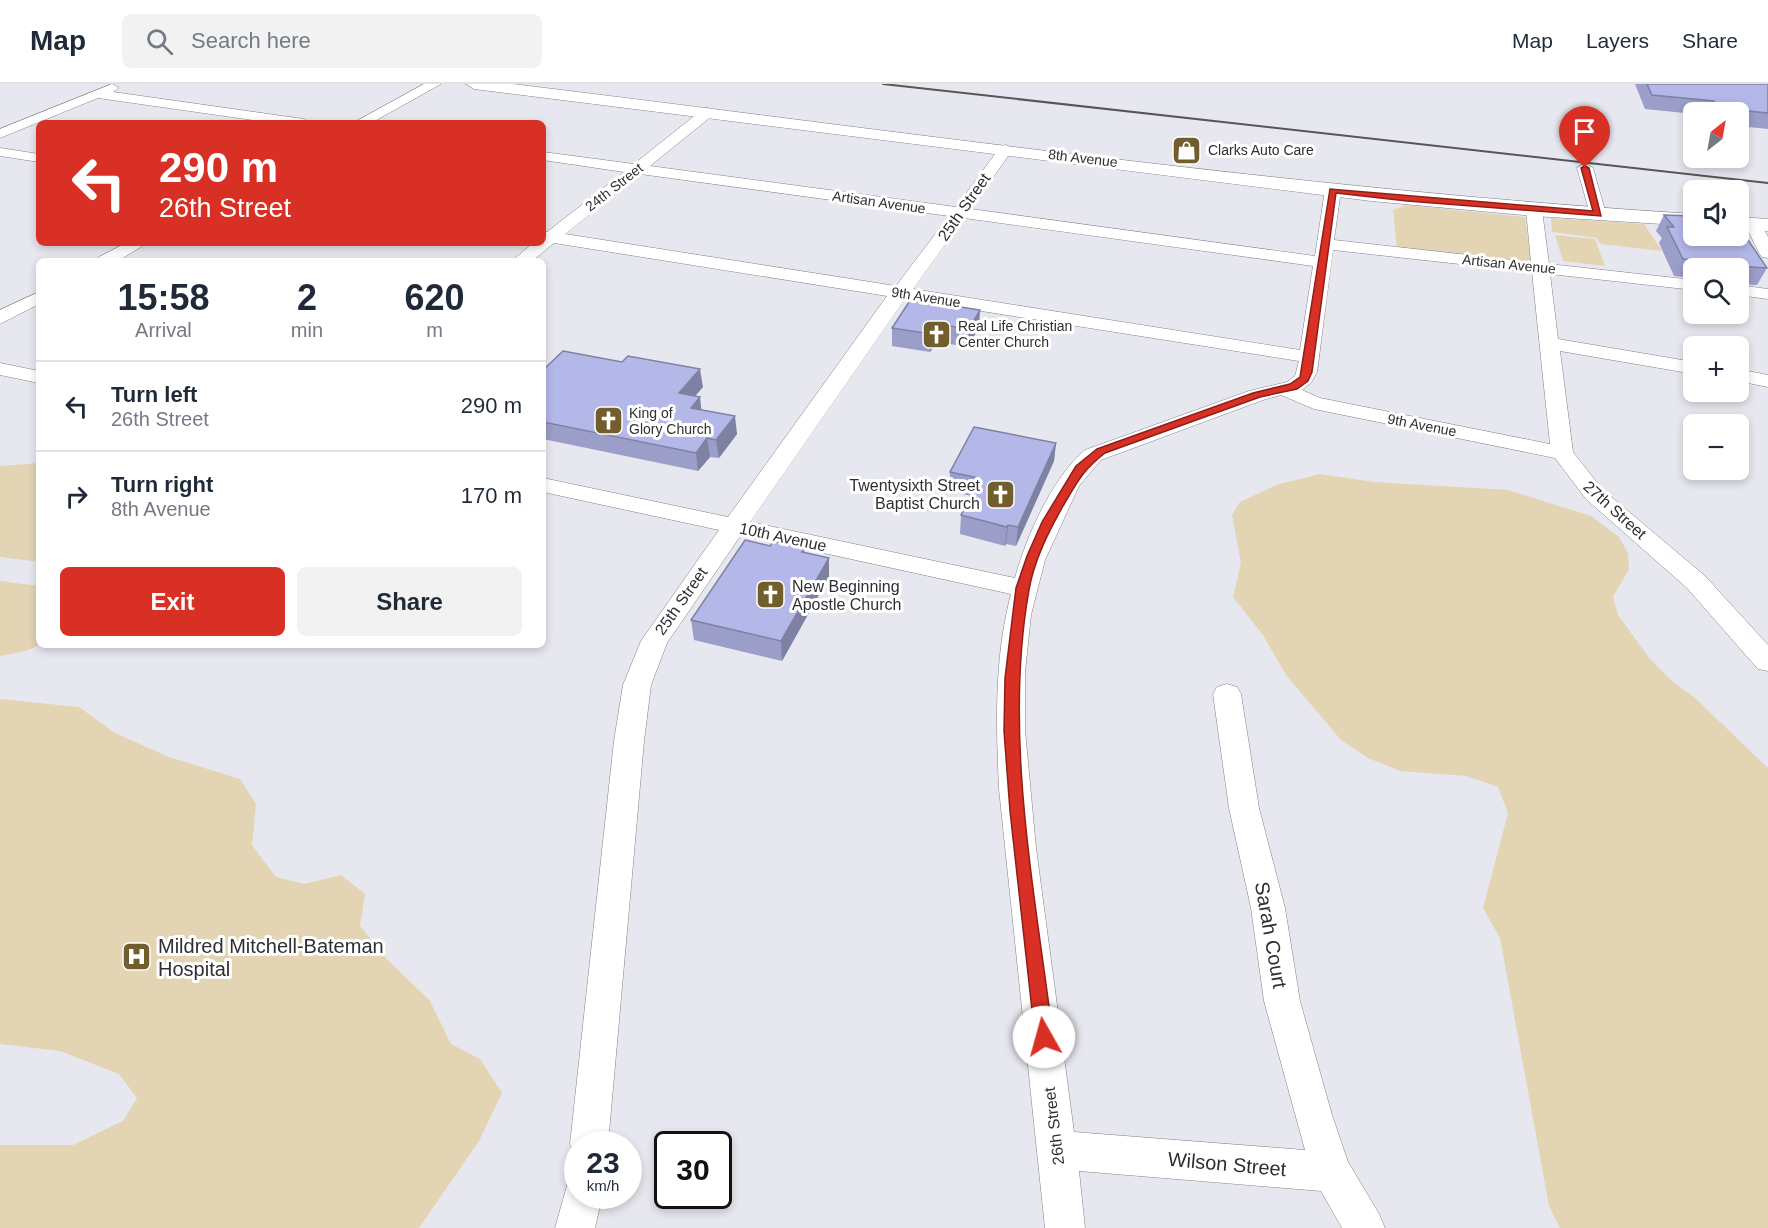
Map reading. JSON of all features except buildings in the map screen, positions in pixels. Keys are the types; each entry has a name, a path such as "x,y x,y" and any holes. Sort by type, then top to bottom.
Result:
{"main road":[{"name":"8th Avenue","path":"474,84 1332,190 1534,210 1683,219"}],"street":[{"path":"0,134 121,84"},
{"path":"366,120 434,84"},
{"path":"96,94 282,120"},
{"name":"24th Street","path":"547,237 708,112"},
{"name":"25th Street","path":"590,1131 615,868 637,685 654,641 889,305 911,281 1006,149"},
{"path":"0,152 36,158"},
{"name":"Artisan Avenue","path":"546,156 1322,262"},
{"path":"1585,168 1598,214"},
{"name":"26th Street","path":"1065,1228 1017,811 1011,731 1014,654 1023,588 1040,537 1081,466 1097,449 1256,395 1285,389 1304,379 1332,190"},
{"path":"1534,210 1562,453"},
{"path":"1753,224 1768,253"},
{"name":"9th Avenue","path":"547,237 1309,357"},
{"name":"Artisan Avenue","path":"1324,244 1683,284"},
{"path":"110,258 132,246"},
{"name":"24th Street","path":"523,258 537,246"},
{"path":"1749,291 1768,294"},
{"path":"0,318 36,299"},
{"path":"1549,343 1683,366"},
{"path":"0,369 36,376"},
{"path":"1749,377 1768,381"},
{"name":"9th Avenue","path":"1285,389 1314,403 1562,453"},
{"name":"27th Street","path":"1562,453 1594,494 1696,582 1768,662"},
{"name":"10th Avenue","path":"546,486 1023,588"},
{"name":"Sarah Court","path":"1227,694 1244,808 1268,908 1288,1030 1332,1172"},
{"name":"Wilson Street","path":"1057,1150 1332,1172"},
{"path":"1332,1172 1365,1228"},
{"path":"575,1228 579,1209"}],"shaded area":[{"path":"1406,205 1525,217 1531,262 1397,249 1393,210"},
{"path":"1551,218 1644,224 1662,251 1600,244 1597,238 1552,232"},
{"path":"1555,235 1595,239 1605,266 1563,261"},
{"path":"36,463 36,562 0,557 0,466"},
{"path":"1320,474 1374,482 1508,490 1591,516 1619,537 1628,553 1629,569 1613,597 1618,615 1650,659 1672,681 1695,698 1768,768 1768,1228 1560,1228 1549,1206 1500,938 1483,908 1508,813 1498,787 1466,776 1400,771 1368,758 1341,740 1286,675 1263,635 1233,597 1241,563 1232,515 1240,502 1276,485"},
{"path":"0,581 36,586 36,646 26,651 0,656"},
{"path":"0,699 79,707 115,733 169,757 240,779 256,804 252,845 276,877 304,884 341,875 365,894 360,926 387,959 430,1001 451,1044 480,1059 502,1093 479,1141 419,1228 0,1228 0,1145 73,1145 123,1121 137,1098 119,1074 60,1051 0,1044"}],"railway":[{"path":"883,84 1768,183"}],"place":[{"name":"Clarks Auto Care","path":"1187,150"},
{"name":"Real Life Christian Center Church","path":"937,334"},
{"name":"King of Glory Church","path":"608,421"},
{"name":"Twentysixth Street Baptist Church","path":"1001,494"},
{"name":"New Beginning Apostle Church","path":"771,595"},
{"name":"Mildred Mitchell-Bateman Hospital","path":"137,957"}],"route":[{"path":"1044,1037 1017,811 1011,731 1012,678 1018,617 1023,588 1033,556 1040,537 1081,466 1101,451 1256,395 1294,386 1304,379 1307,372 1332,190 1407,199 1598,214 1585,168"}]}
